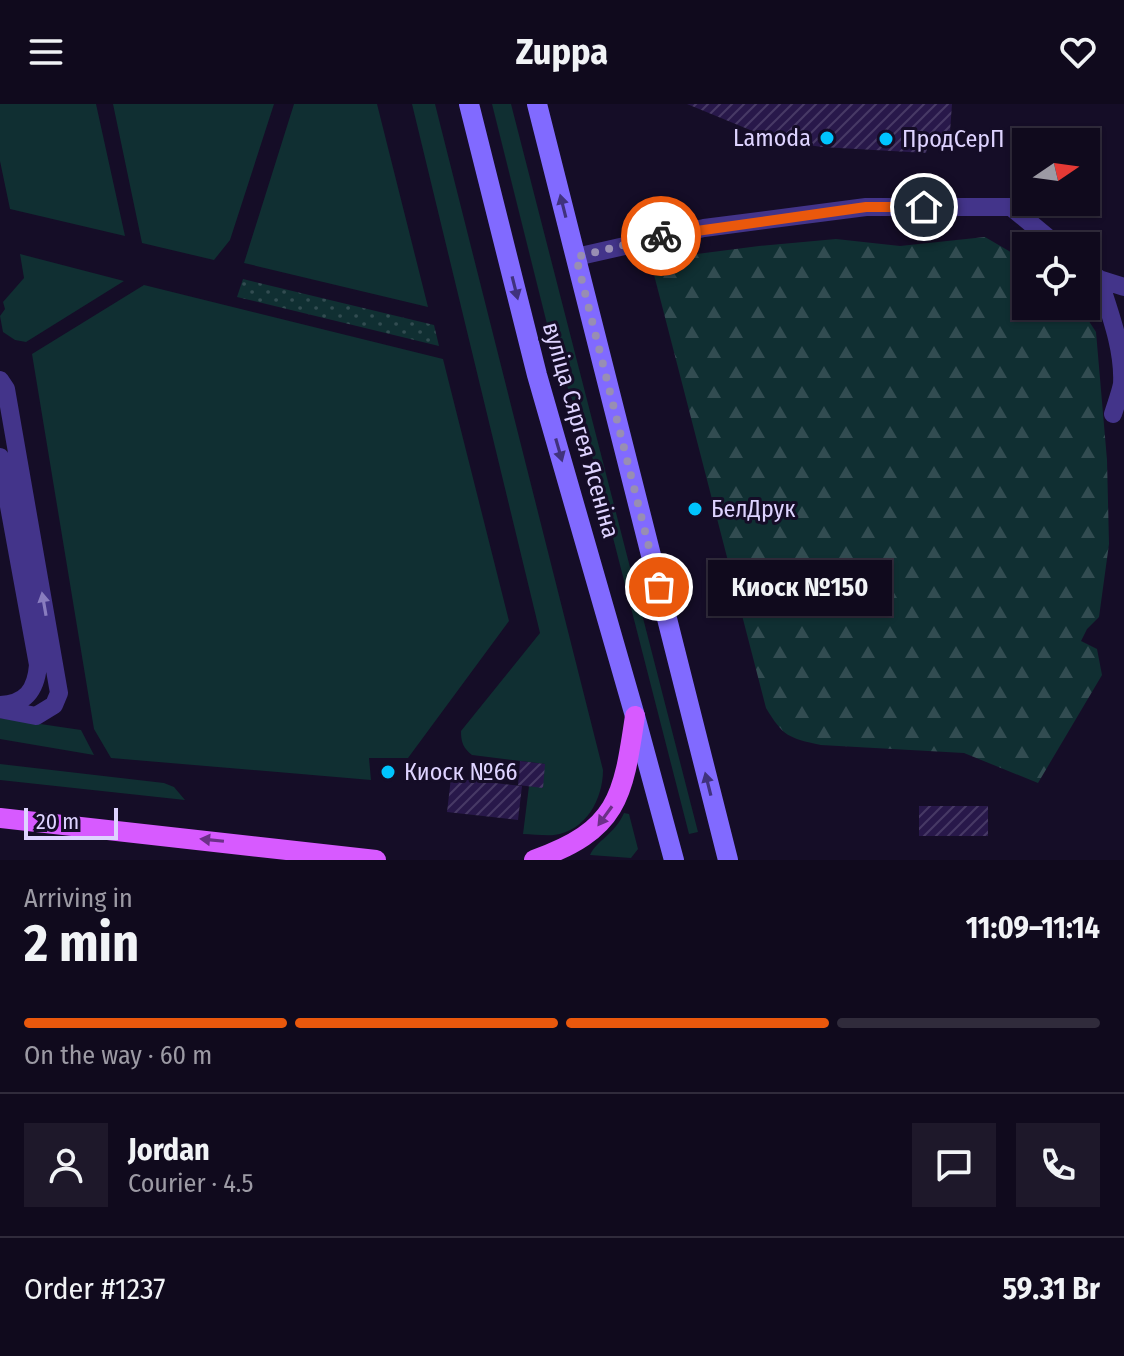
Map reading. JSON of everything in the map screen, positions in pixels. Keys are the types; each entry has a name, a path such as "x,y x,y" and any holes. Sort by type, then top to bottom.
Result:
{"main road":[{"name":"вуліца Сяргея Ясеніна","path":"469,104 537,375 674,860"},
{"name":"вуліца Сяргея Ясеніна","path":"537,104 728,860"},
{"path":"534,860 575,843 596,829 609,813 627,775 635,716"},
{"path":"0,818 376,860"}],"lane":[{"path":"576,257 704,228 866,207 1011,207 1041,232"},
{"path":"1100,277 1124,287"},
{"path":"1100,291 1114,320 1122,353 1123,381 1113,414"},
{"path":"0,380 6,389 59,693 54,705 36,716 0,707"},
{"path":"0,457 38,665 36,684 26,698 0,707"}],"green space":[{"path":"0,104 96,104 125,236 10,209 0,161"},
{"path":"113,104 274,104 230,240 214,260 142,243"},
{"path":"294,104 377,104 428,307 244,263"},
{"path":"412,104 435,104 603,770 600,792 584,820 554,835 523,834 529,786 545,764 472,755 461,738 461,731 540,633"},
{"path":"492,104 511,104 698,832 689,834 590,448 553,348"},
{"path":"985,237 1012,253 1012,320 1088,320 1096,332 1107,460 1109,544 1099,617 1081,641 1097,649 1102,675 1038,783 964,753 821,745 794,738 777,725 766,708 652,267 658,259 836,239 900,246"},
{"path":"20,254 124,281 26,342 15,340 3,332 0,316 5,309 3,302 24,278"},
{"path":"243,279 434,325 439,346 237,297"},
{"path":"144,285 443,359 509,621 408,758 369,758 371,780 111,758 94,729 32,354"},
{"path":"0,718 81,730 94,755 0,739"},
{"path":"0,764 164,783 174,787 185,800 0,780"},
{"path":"624,813 629,814 638,849 631,858 590,855 616,826"}],"building":[{"path":"687,104 952,104 949,146 928,145 926,153 822,147 774,140"},
{"path":"520,761 545,764 543,788 518,785"},
{"path":"451,778 522,786 518,820 447,812"},
{"path":"919,806 988,806 988,836 919,836"}],"way so far":[{"path":"659,587 576,257 661,236"}],"place":[{"name":"Lamoda","path":"827,138"},
{"name":"ПродСерП","path":"886,139"},
{"name":"БелДрук","path":"695,509"},
{"name":"Киоск №150","path":"659,587"},
{"name":"Киоск №66","path":"388,772"}],"route":[{"path":"661,236 866,207 924,207"}]}
